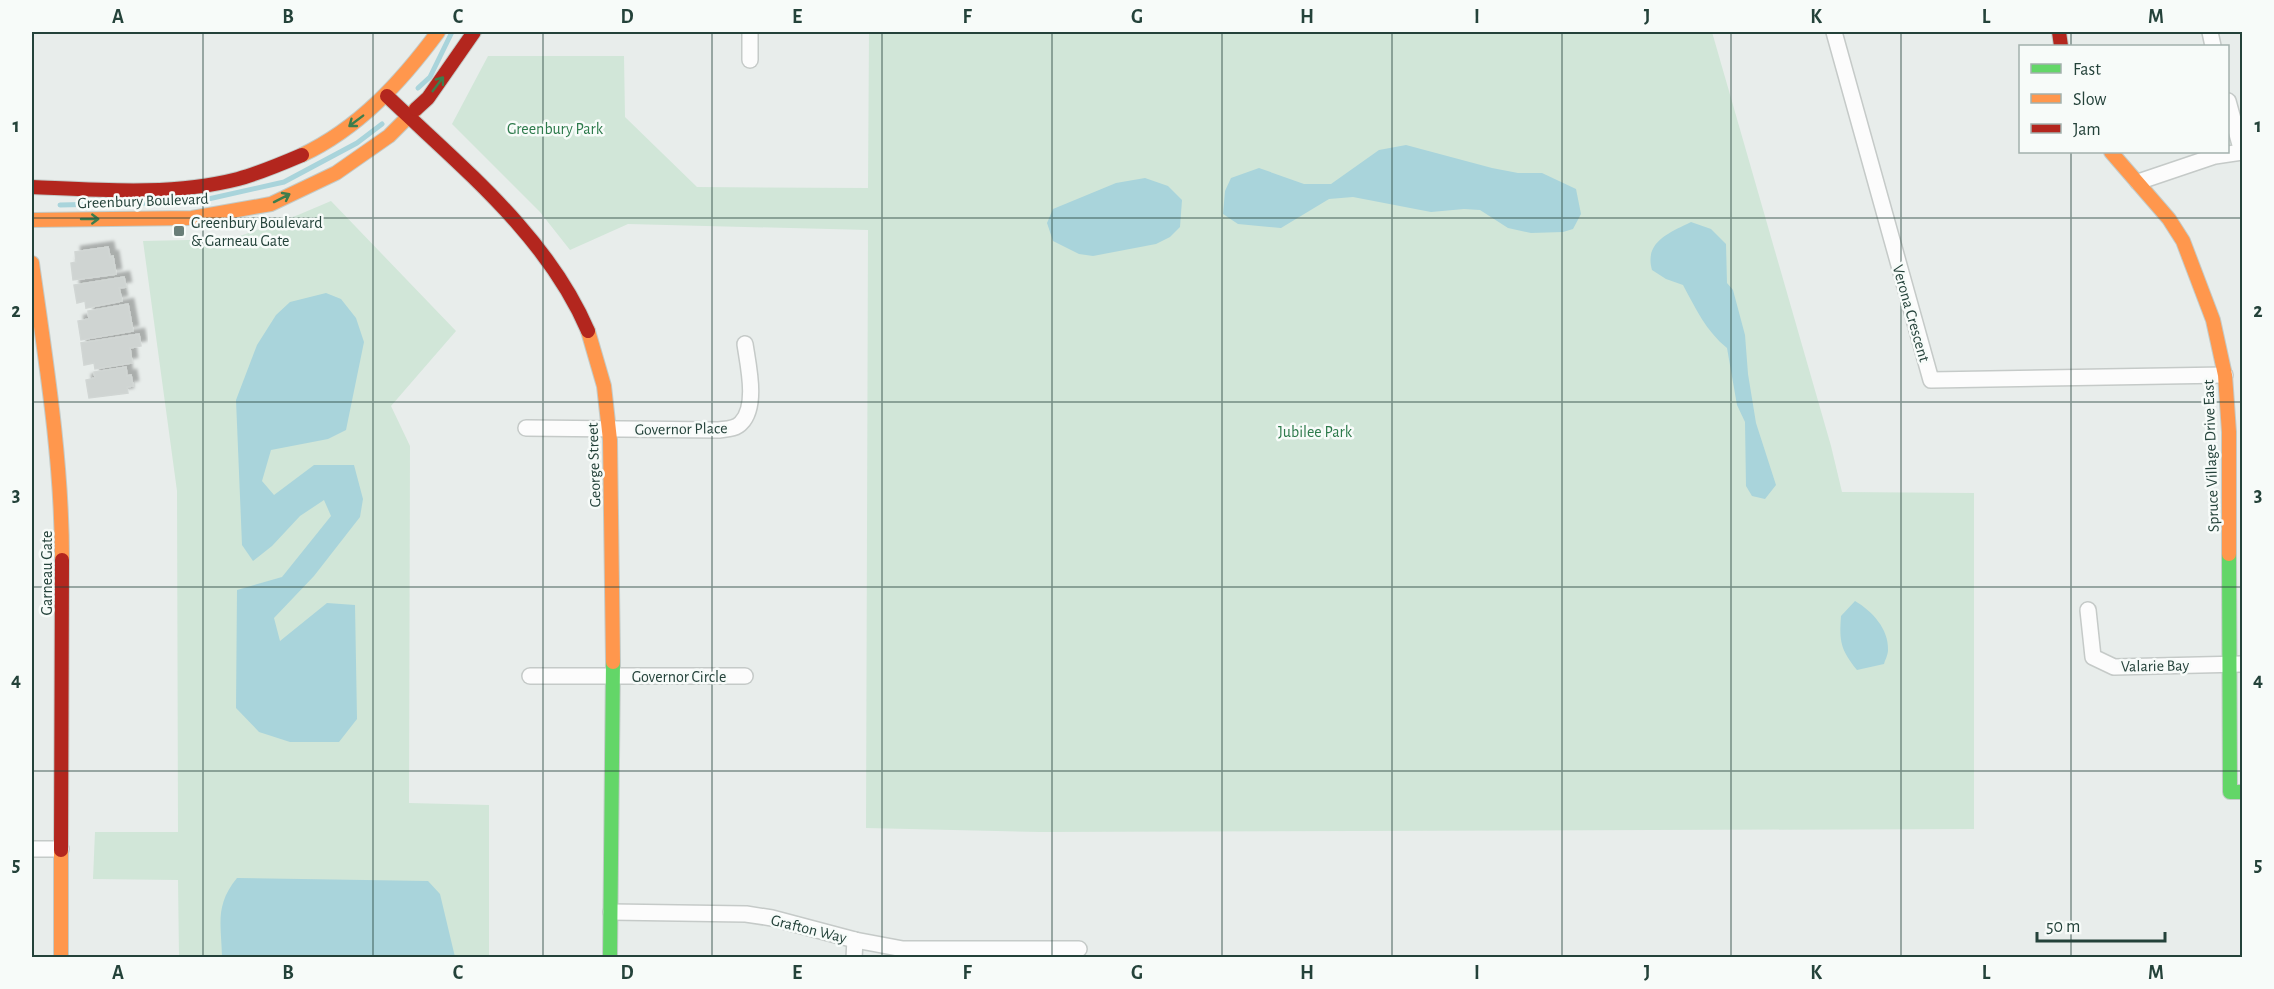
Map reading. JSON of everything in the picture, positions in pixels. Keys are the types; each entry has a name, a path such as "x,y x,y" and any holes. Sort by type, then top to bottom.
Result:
{"street":[{"name":"Greenbury Boulevard","path":"32,188 199,187 230,181 302,156 355,122 387,96 438,32"},
{"name":"Greenbury Boulevard","path":"32,220 192,218 271,204 336,173 388,136 428,98 474,32"},
{"path":"750,32 750,60"},
{"name":"Verona Crescent","path":"1834,32 1931,380 2225,375"},
{"name":"George Street","path":"387,96 530,236 582,317 601,371 610,429 613,676 610,957"},
{"path":"2138,182 2215,156 2242,152 2229,105"},
{"name":"Spruce Village Drive East","path":"2112,153 2169,219 2183,240 2213,320 2225,375 2229,432 2236,664 2236,792"},
{"name":"Garneau Gate","path":"32,263 52,405 62,508 61,957"},
{"name":"Governor Place","path":"610,429 719,430 741,424 746,416 750,400 745,344"},
{"path":"526,429 610,429"},
{"name":"Valarie Bay","path":"2088,610 2093,657 2114,667 2236,664"},
{"name":"Governor Circle","path":"530,676 745,676"},
{"path":"32,849 61,849"},
{"name":"Grafton Way","path":"611,912 746,914 772,918 855,940 885,946 920,949 1079,948"},
{"path":"854,957 855,940"}],"green space":[{"name":"Jubilee Park","path":"869,32 1712,32 1831,446 1842,492 1974,493 1974,829 1040,832 866,828 868,230 628,224 570,250 540,212 452,124 488,56 624,56 625,117 697,187 868,188"},
{"path":"331,201 456,331 391,406 410,446 409,803 489,805 489,957 179,957 178,880 93,879 95,832 178,832 177,491 143,241 232,239"}],"water":[{"path":"1406,145 1492,168 1518,173 1542,173 1576,189 1581,214 1573,229 1563,232 1531,233 1508,228 1480,210 1431,212 1353,197 1329,199 1281,228 1238,224 1223,214 1225,191 1231,178 1259,168 1304,184 1331,184 1379,150"},
{"path":"1145,178 1168,186 1182,200 1180,227 1170,237 1156,244 1093,256 1079,254 1053,241 1047,223 1053,209 1116,183"},
{"path":"1691,222 1711,229 1726,244 1727,283 1733,290 1745,335 1748,374 1756,423 1776,485 1765,499 1752,496 1746,486 1745,422 1737,405 1727,348 1707,327 1683,285 1666,279 1652,270 1650,260 1655,245 1667,235"},
{"path":"326,293 341,299 356,318 364,342 346,430 328,439 271,450 262,481 274,495 314,465 354,465 363,499 360,517 314,576 274,618 280,641 327,603 355,605 357,719 339,742 290,742 259,732 236,708 237,590 282,577 331,516 324,500 300,516 272,546 253,561 242,545 236,400 257,345 276,315 290,302"},
{"path":"1855,601 1873,615 1886,635 1888,650 1884,664 1857,670 1844,651 1840,633 1841,616"},
{"path":"237,878 428,881 440,894 455,957 228,958 222,956 222,906"}],"building":[{"path":"108,247 110,257 113,256 116,274 73,280 71,263 76,262 75,252"},
{"path":"124,277 126,287 119,288 122,301 86,308 85,301 77,303 74,285"},
{"path":"128,304 133,331 81,340 78,321 89,319 88,311"},
{"path":"139,334 141,346 130,348 132,363 95,369 94,363 84,365 81,343"},
{"path":"126,367 127,376 131,375 133,386 127,387 128,393 89,398 86,380 95,378 94,372"}],"waterway":[{"path":"418,88 430,77 452,32"},
{"path":"60,205 195,202 284,182 357,143 382,124"}],"traffic: fast":[{"path":"2229,554 2230,792 2242,792"},
{"path":"610,958 613,662"}],"traffic: slow":[{"path":"302,155 342,131 378,102 409,69 438,32"},
{"path":"32,220 192,218 271,204 336,173 389,136 416,109"},
{"path":"2112,153 2169,219 2183,241 2213,320 2225,375 2229,432 2229,554"},
{"path":"32,263 56,448 62,560"},
{"path":"588,331 604,386 610,440 613,662"},
{"path":"61,850 61,958"}],"traffic: jam":[{"path":"416,109 428,98 474,32"},
{"path":"2059,32 2061,45"},
{"path":"387,96 472,176 526,233 571,296 588,331"},
{"path":"32,187 135,191 187,188 238,179 302,155"},
{"path":"61,850 62,560"}],"place":[{"name":"Greenbury Boulevard & Garneau Gate","path":"179,231"}],"park label":[{"name":"Greenbury Park","path":"555,128"}]}
